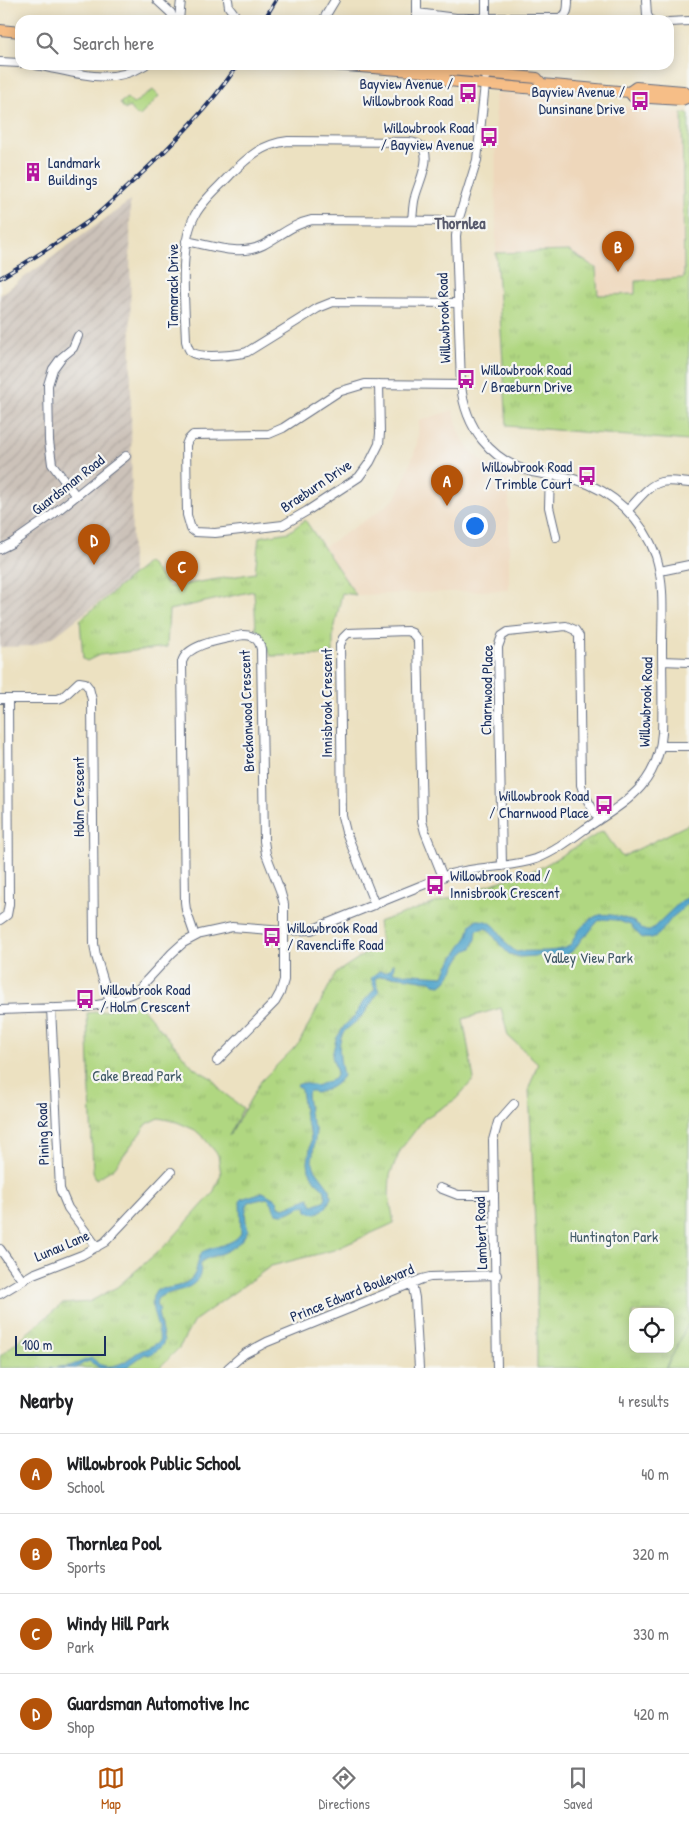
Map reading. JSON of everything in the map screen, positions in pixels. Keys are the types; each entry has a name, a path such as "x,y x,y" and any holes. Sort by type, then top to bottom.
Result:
{"main road":[{"path":"0,30 15,32"},
{"path":"399,70 439,73 450,70 537,78 542,84 629,92 634,97 682,100 689,96"}],"street":[{"path":"157,0 172,15"},
{"path":"180,15 181,0"},
{"path":"228,0 229,7 235,15"},
{"path":"326,15 335,0"},
{"path":"417,0 417,15"},
{"path":"486,0 486,15"},
{"path":"565,15 568,10 568,0"},
{"path":"646,0 647,15"},
{"path":"674,22 689,21"},
{"path":"0,62 15,63"},
{"path":"63,70 105,78 122,76 135,70"},
{"name":"Willowbrook Road","path":"0,1010 90,1006 110,1002 136,992 172,953 195,936 209,931 232,927 305,931 318,928 443,876 468,870 526,862 545,855 632,797 642,786 654,767 661,746 662,727 662,597 660,571 649,541 628,510 596,487 578,480 534,472 513,465 488,447 477,434 463,403 460,385 455,243 458,221 477,160 486,74"},
{"name":"Tamarack Drive","path":"412,220 414,200 426,159 426,151 420,145 409,142 288,141 264,146 247,158 199,208 191,224 186,241 186,341 189,349 198,355 248,352 318,308 333,302 458,303"},
{"path":"186,241 235,250 246,250 262,246 295,225 312,220 458,221"},
{"path":"76,496 52,464 49,441 48,385 53,369 61,358 73,348 78,336"},
{"name":"Braeburn Drive","path":"379,384 379,444 370,462 359,477 299,516 283,524 215,533 191,530 187,515 186,444 190,438 199,434 270,434 283,428 338,392 365,384 379,384 460,385"},
{"name":"Guardsman Road","path":"0,549 25,534 126,456"},
{"path":"550,474 549,507 556,537"},
{"path":"628,510 652,486 659,482 689,483"},
{"path":"660,571 689,565"},
{"name":"Charnwood Place","path":"502,866 498,646 500,639 508,632 563,626 573,628 578,633 580,639 581,785 599,820"},
{"name":"Innisbrook Crescent","path":"375,905 346,832 342,816 340,645 348,633 407,631 412,633 418,640 422,821 443,876"},
{"name":"Breckonwood Crescent","path":"195,936 185,902 182,662 185,654 192,648 246,635 256,638 261,649 264,841 266,854 283,900 284,980 279,996 217,1061"},
{"path":"662,661 689,662"},
{"name":"Holm Crescent","path":"4,699 58,699 63,697 79,682 85,683 90,688 92,700 94,944 110,1002"},
{"path":"0,920 7,915 9,904 4,699"},
{"path":"661,746 689,746"},
{"name":"Pining Road","path":"52,1008 60,1189 68,1208 97,1247"},
{"name":"Lambert Road","path":"497,1368 493,1136 498,1122 514,1104"},
{"name":"Lunau Lane","path":"0,1294 22,1280 97,1247 112,1236 171,1172"},
{"path":"440,1188 458,1195 494,1195"},
{"path":"0,1249 22,1280"},
{"name":"Prince Edward Boulevard","path":"228,1368 244,1354 267,1342 430,1276 496,1275"},
{"path":"412,1283 415,1298 418,1368"}],"shaded area":[{"path":"500,92 682,113 684,278 507,426 496,253 495,95"},
{"path":"130,201 132,576 55,636 32,646 0,647 0,295"},
{"path":"453,410 460,434 469,449 488,466 509,474 509,590 356,595 324,547 396,498 417,444 419,421"}],"green space":[{"path":"153,90 159,96 140,116 136,115 129,107 125,110 120,103 127,98 133,104"},
{"path":"682,113 689,114 689,441 507,426 496,253 569,251 596,268 598,295 635,294 635,281 684,278"},
{"path":"305,520 356,595 342,593 333,635 333,655 271,656 256,630 254,591 169,610 167,647 99,655 87,661 83,659 80,620 148,562 169,587 255,573 259,537 289,532"},
{"name":"Valley View Park","path":"689,824 689,1322 674,1352 674,1308 629,1308 629,1353 674,1353 666,1368 537,1368 537,1273 529,1088 538,1063 508,1036 501,1008 463,1019 474,1079 456,1099 424,1119 401,1149 390,1175 389,1195 394,1223 334,1250 271,1266 194,1321 179,1348 159,1368 0,1368 0,1356 62,1304 89,1302 117,1287 168,1243 213,1193 221,1174 218,1155 204,1138 195,1130 177,1122 159,1118 147,1124 114,1168 96,1179 93,1172 87,1013 105,1011 125,1002 139,1004 194,1068 213,1079 220,1090 243,1108 229,1136 261,1081 299,1043 336,973 381,943 378,922 540,868 603,831 622,857"},
{"path":"689,1322 689,1368 666,1368"}],"water":[{"path":"689,897 689,903 672,918 659,934 652,938 642,938 630,925 616,920 602,919 582,938 574,950 565,956 520,957 509,954 489,930 485,928 477,930 472,948 463,954 450,975 441,985 434,984 431,981 402,977 387,976 375,978 379,992 363,1015 343,1033 341,1038 340,1054 343,1076 338,1082 327,1089 315,1093 310,1091 307,1094 309,1113 316,1132 312,1161 315,1169 330,1189 331,1197 327,1206 316,1214 307,1211 306,1206 279,1214 275,1212 272,1203 267,1198 249,1202 246,1208 248,1230 246,1235 227,1251 201,1262 200,1276 191,1286 157,1299 156,1305 160,1310 158,1313 164,1341 158,1350 149,1355 145,1354 125,1368 100,1368 89,1361 76,1368 50,1368 70,1366 91,1358 102,1365 114,1366 159,1342 152,1301 153,1295 157,1289 187,1282 194,1275 202,1252 229,1243 238,1237 241,1233 241,1199 263,1192 277,1200 279,1206 284,1208 309,1198 313,1205 324,1201 326,1197 324,1189 315,1181 309,1170 310,1132 305,1117 301,1090 297,1085 303,1083 316,1086 334,1079 337,1073 332,1056 336,1039 345,1025 355,1016 363,1002 375,989 371,978 379,971 385,972 394,964 393,972 397,973 444,976 448,966 468,936 471,924 477,920 491,923 506,943 516,952 554,950 569,946 584,925 600,915 622,918 634,922 643,930 650,931 681,901"}],"railway":[{"path":"267,15 276,0"},
{"path":"0,278 67,236 104,208 187,128 214,98 234,70"}],"place":[{"name":"Bayview Avenue / Willowbrook Road","path":"468,93"},
{"name":"Bayview Avenue / Dunsinane Drive","path":"640,101"},
{"name":"Willowbrook Road / Bayview Avenue","path":"489,137"},
{"name":"Landmark Buildings","path":"33,172"},
{"name":"Thornlea Pool","path":"618,272"},
{"name":"Willowbrook Road / Braeburn Drive","path":"466,379"},
{"name":"Willowbrook Road / Trimble Court","path":"587,476"},
{"name":"Willowbrook Public School","path":"447,506"},
{"name":"Guardsman Automotive Inc","path":"94,565"},
{"name":"Windy Hill Park","path":"182,592"},
{"name":"Willowbrook Road / Charnwood Place","path":"604,805"},
{"name":"Willowbrook Road / Innisbrook Crescent","path":"435,885"},
{"name":"Willowbrook Road / Ravencliffe Road","path":"272,937"},
{"name":"Willowbrook Road / Holm Crescent","path":"85,999"}],"district":[{"name":"Thornlea","path":"460,223"}],"park label":[{"name":"Cake Bread Park","path":"137,1076"},
{"name":"Huntington Park","path":"614,1237"}]}
